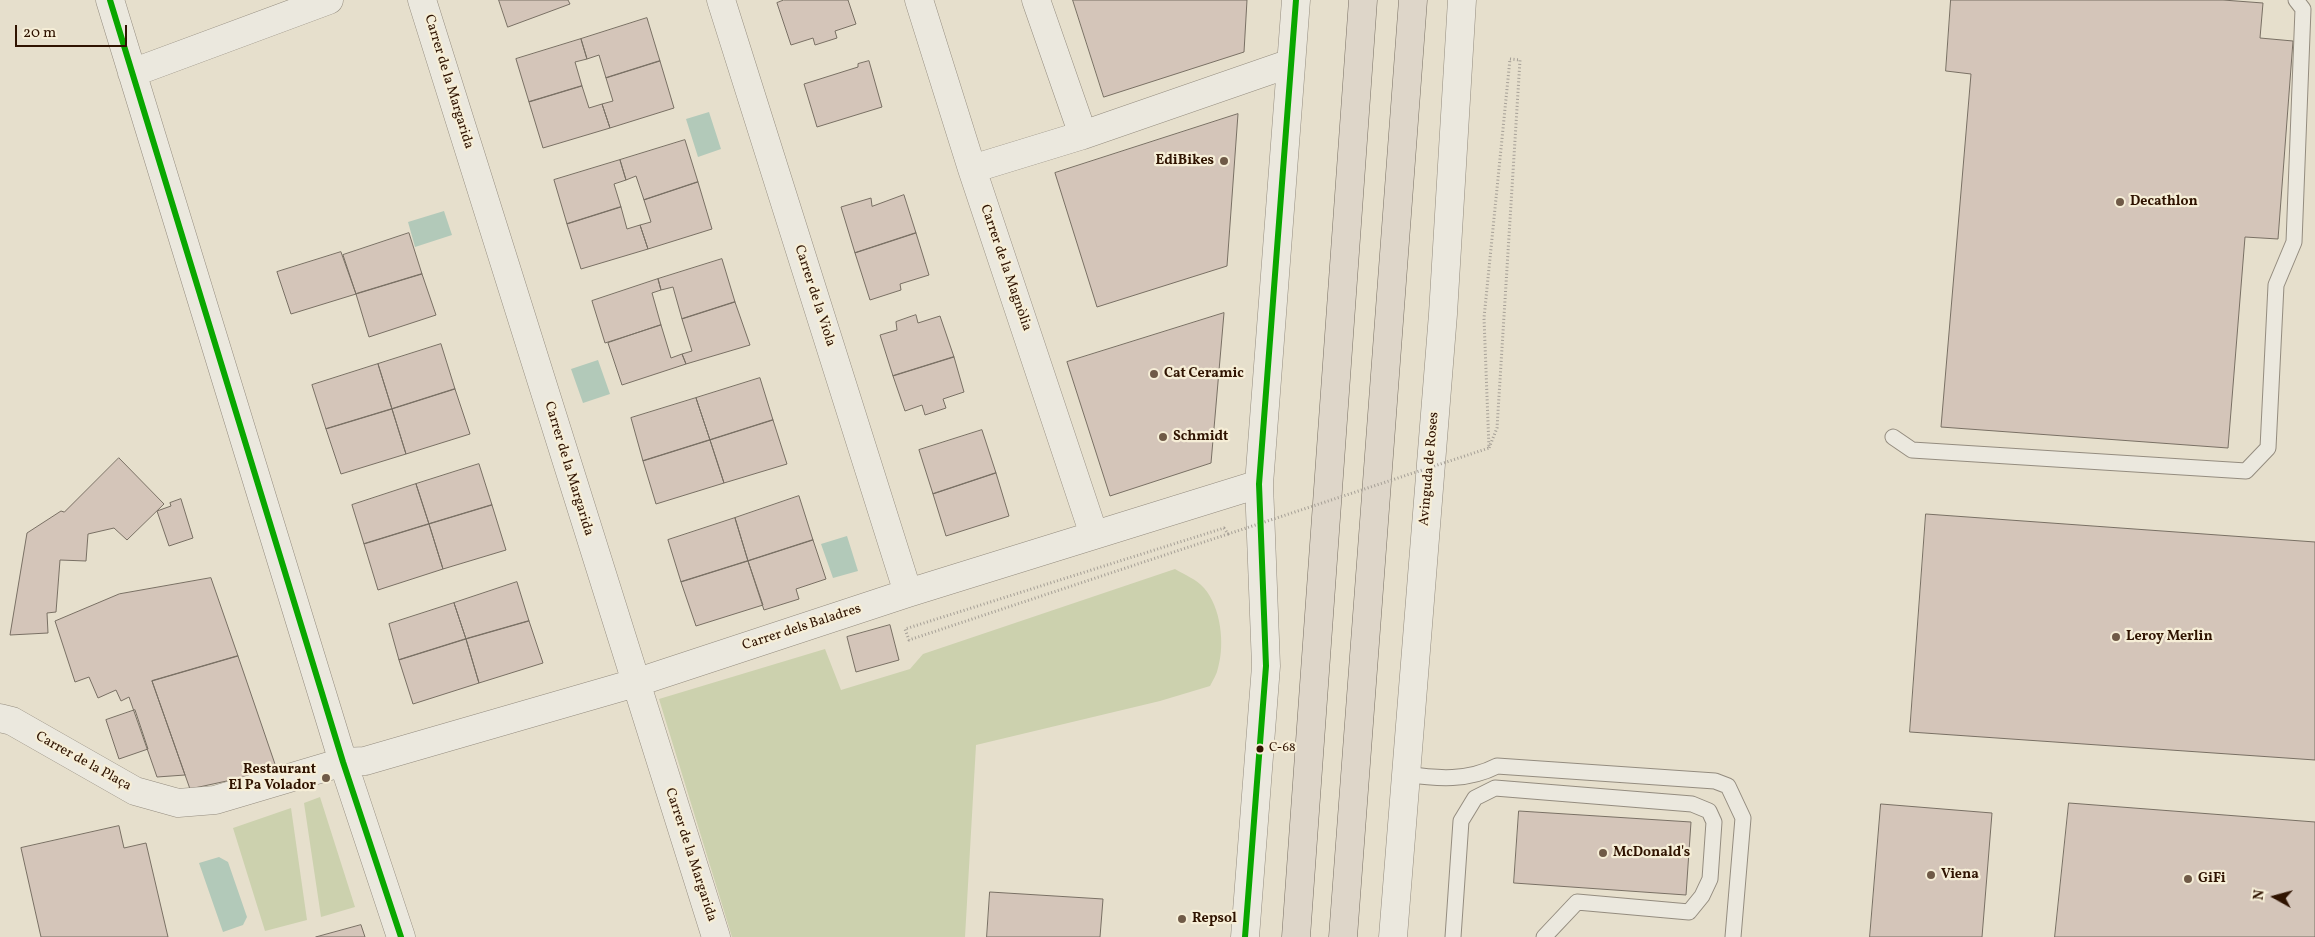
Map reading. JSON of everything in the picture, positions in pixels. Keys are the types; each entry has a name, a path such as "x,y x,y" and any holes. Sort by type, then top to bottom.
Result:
{"highway":[{"path":"1296,937 1363,0"},
{"path":"1343,937 1413,0"}],"street":[{"path":"110,0 343,762 401,937"},
{"path":"132,73 329,0"},
{"name":"Carrer de la Margarida","path":"422,0 716,937"},
{"name":"Carrer de la Viola","path":"721,0 908,593"},
{"name":"Carrer de la Magnòlia","path":"919,0 972,169 1094,535"},
{"path":"1036,0 1083,134"},
{"path":"1245,937 1266,666 1259,484 1296,0"},
{"name":"Avinguda de Roses","path":"1394,937 1443,314 1462,0"},
{"path":"972,169 1083,134 1291,63"},
{"name":"Carrer dels Baladres","path":"343,762 365,761 635,683 908,593 1259,484"},
{"name":"Carrer de la Plaça","path":"0,718 12,721 135,791 178,803 215,800 343,762"}],"lane":[{"path":"1893,438 1912,450 2246,471 2268,448 2276,285 2294,242 2303,9 2296,0"},
{"path":"1406,774 1461,778 1486,772 1497,766 1715,781 1728,786 1743,818 1733,937"},
{"path":"1453,937 1461,821 1475,798 1495,788 1692,804 1709,811 1714,822 1710,879 1702,896 1689,912 1577,902 1544,937"}],"path":[{"path":"1092,570 905,629 909,640 1489,448 1497,428 1520,60 1510,59 1484,318 1489,448"}],"shaded area":[{"path":"709,112 721,149 698,157 686,119"},
{"path":"444,211 452,235 415,247 408,222"},
{"path":"598,360 610,394 583,403 571,369"},
{"path":"847,536 858,571 833,578 821,544"},
{"path":"1175,569 1204,588 1210,596 1218,615 1221,637 1220,658 1217,672 1210,686 1160,701 976,745 965,937 732,937 659,699 825,649 841,690 910,669 923,654"},
{"path":"320,797 355,907 321,917 304,803"},
{"path":"291,808 307,920 265,931 233,828"},
{"path":"219,857 228,862 247,917 243,925 223,932 199,863"}],"building":[{"path":"499,0 568,0 570,4 508,27"},
{"path":"784,0 848,0 856,24 835,31 837,38 815,45 813,38 791,45 777,3"},
{"path":"1073,0 1247,0 1244,52 1104,97"},
{"name":"Decathlon","path":"1951,0 2223,0 2263,3 2260,38 2293,41 2278,239 2245,237 2228,448 1941,427 1971,74 1946,71"},
{"path":"647,18 660,61 606,78 599,55 587,59 581,39"},
{"path":"581,39 587,59 575,62 582,86 529,102 516,59"},
{"path":"660,61 674,108 610,128 602,104 613,101 606,78"},
{"path":"869,61 882,107 817,127 804,84 858,67 858,64"},
{"path":"582,86 589,108 602,104 610,128 543,148 529,102"},
{"path":"1238,114 1227,266 1097,307 1055,173"},
{"path":"685,140 698,182 644,200 636,176 626,180 620,160"},
{"path":"620,160 626,180 614,184 621,207 567,224 554,180"},
{"path":"698,182 712,229 648,249 640,225 651,222 644,200"},
{"path":"904,195 916,233 855,253 841,207 871,198 872,206"},
{"path":"621,207 627,229 640,225 648,249 581,269 567,224"},
{"path":"409,233 422,274 356,294 343,255"},
{"path":"916,233 929,275 900,284 901,290 870,300 855,253"},
{"path":"341,252 356,294 291,314 277,272"},
{"path":"722,259 735,302 682,319 673,287 661,290 658,279"},
{"path":"422,274 436,315 369,337 356,294"},
{"path":"658,279 661,290 652,293 661,325 605,343 592,301"},
{"path":"735,302 750,345 686,364 682,354 692,351 682,319"},
{"path":"1224,313 1211,463 1110,496 1067,362"},
{"path":"916,315 918,323 940,316 954,357 893,376 880,335 897,330 896,322"},
{"path":"661,325 671,358 682,354 686,364 622,385 608,343"},
{"path":"441,344 455,389 392,409 378,364"},
{"path":"954,357 964,392 943,399 946,408 925,415 922,405 905,411 893,376"},
{"path":"378,364 392,409 326,429 312,385"},
{"path":"760,378 773,420 710,440 696,398"},
{"path":"455,389 470,434 406,454 392,409"},
{"path":"696,398 710,440 643,461 631,418"},
{"path":"392,409 406,454 341,474 326,429"},
{"path":"773,420 787,464 724,483 710,440"},
{"path":"982,430 996,473 933,494 919,450"},
{"path":"710,440 724,483 656,504 643,461"},
{"path":"119,458 164,504 127,540 114,528 88,534 86,561 60,560 56,612 47,613 48,633 10,635 27,533 61,511 64,512"},
{"path":"479,464 492,505 429,524 416,484"},
{"path":"996,473 1009,516 946,536 933,494"},
{"path":"416,484 429,524 364,544 352,505"},
{"path":"799,496 813,540 748,561 735,518"},
{"path":"181,499 193,538 169,546 157,511 171,506 170,503"},
{"path":"492,505 506,550 443,569 429,524"},
{"name":"Leroy Merlin","path":"1926,514 2315,542 2315,760 1910,732"},
{"path":"735,518 748,561 681,582 668,540"},
{"path":"429,524 443,569 378,590 364,544"},
{"path":"813,540 826,579 796,589 799,599 764,610 748,561"},
{"path":"748,561 763,605 696,626 681,582"},
{"path":"211,578 238,656 152,681 185,775 157,777 129,697 121,701 116,690 98,698 89,677 75,682 55,621 119,594"},
{"path":"517,582 529,621 466,639 454,603"},
{"path":"454,603 466,639 399,660 389,624"},
{"path":"529,621 543,663 479,683 466,639"},
{"path":"890,625 899,660 856,672 847,637"},
{"path":"466,639 479,683 413,704 399,660"},
{"path":"238,656 277,770 190,789 152,681"},
{"path":"135,710 148,749 119,759 106,720"},
{"name":"GiFi","path":"2069,803 2315,822 2315,937 2055,937"},
{"name":"Viena","path":"1881,804 1992,813 1982,937 1870,937"},
{"name":"McDonald's","path":"1519,811 1691,822 1686,895 1514,883"},
{"path":"119,826 124,848 146,843 168,937 41,937 21,848"},
{"path":"990,892 1103,899 1100,937 987,937"},
{"path":"361,925 365,937 316,937"}],"transit line":[{"path":"110,0 343,762 401,937"},
{"path":"1245,937 1266,666 1259,484 1296,0"}],"place":[{"name":"EdiBikes","path":"1224,161"},
{"name":"Decathlon","path":"2120,202"},
{"name":"Cat Ceramic","path":"1154,374"},
{"name":"Schmidt","path":"1163,437"},
{"name":"Leroy Merlin","path":"2116,637"},
{"name":"C-68","path":"1260,749"},
{"name":"Restaurant El Pa Volador","path":"326,778"},
{"name":"McDonald's","path":"1603,853"},
{"name":"Viena","path":"1931,875"},
{"name":"GiFi","path":"2188,879"},
{"name":"Repsol","path":"1182,919"}]}
